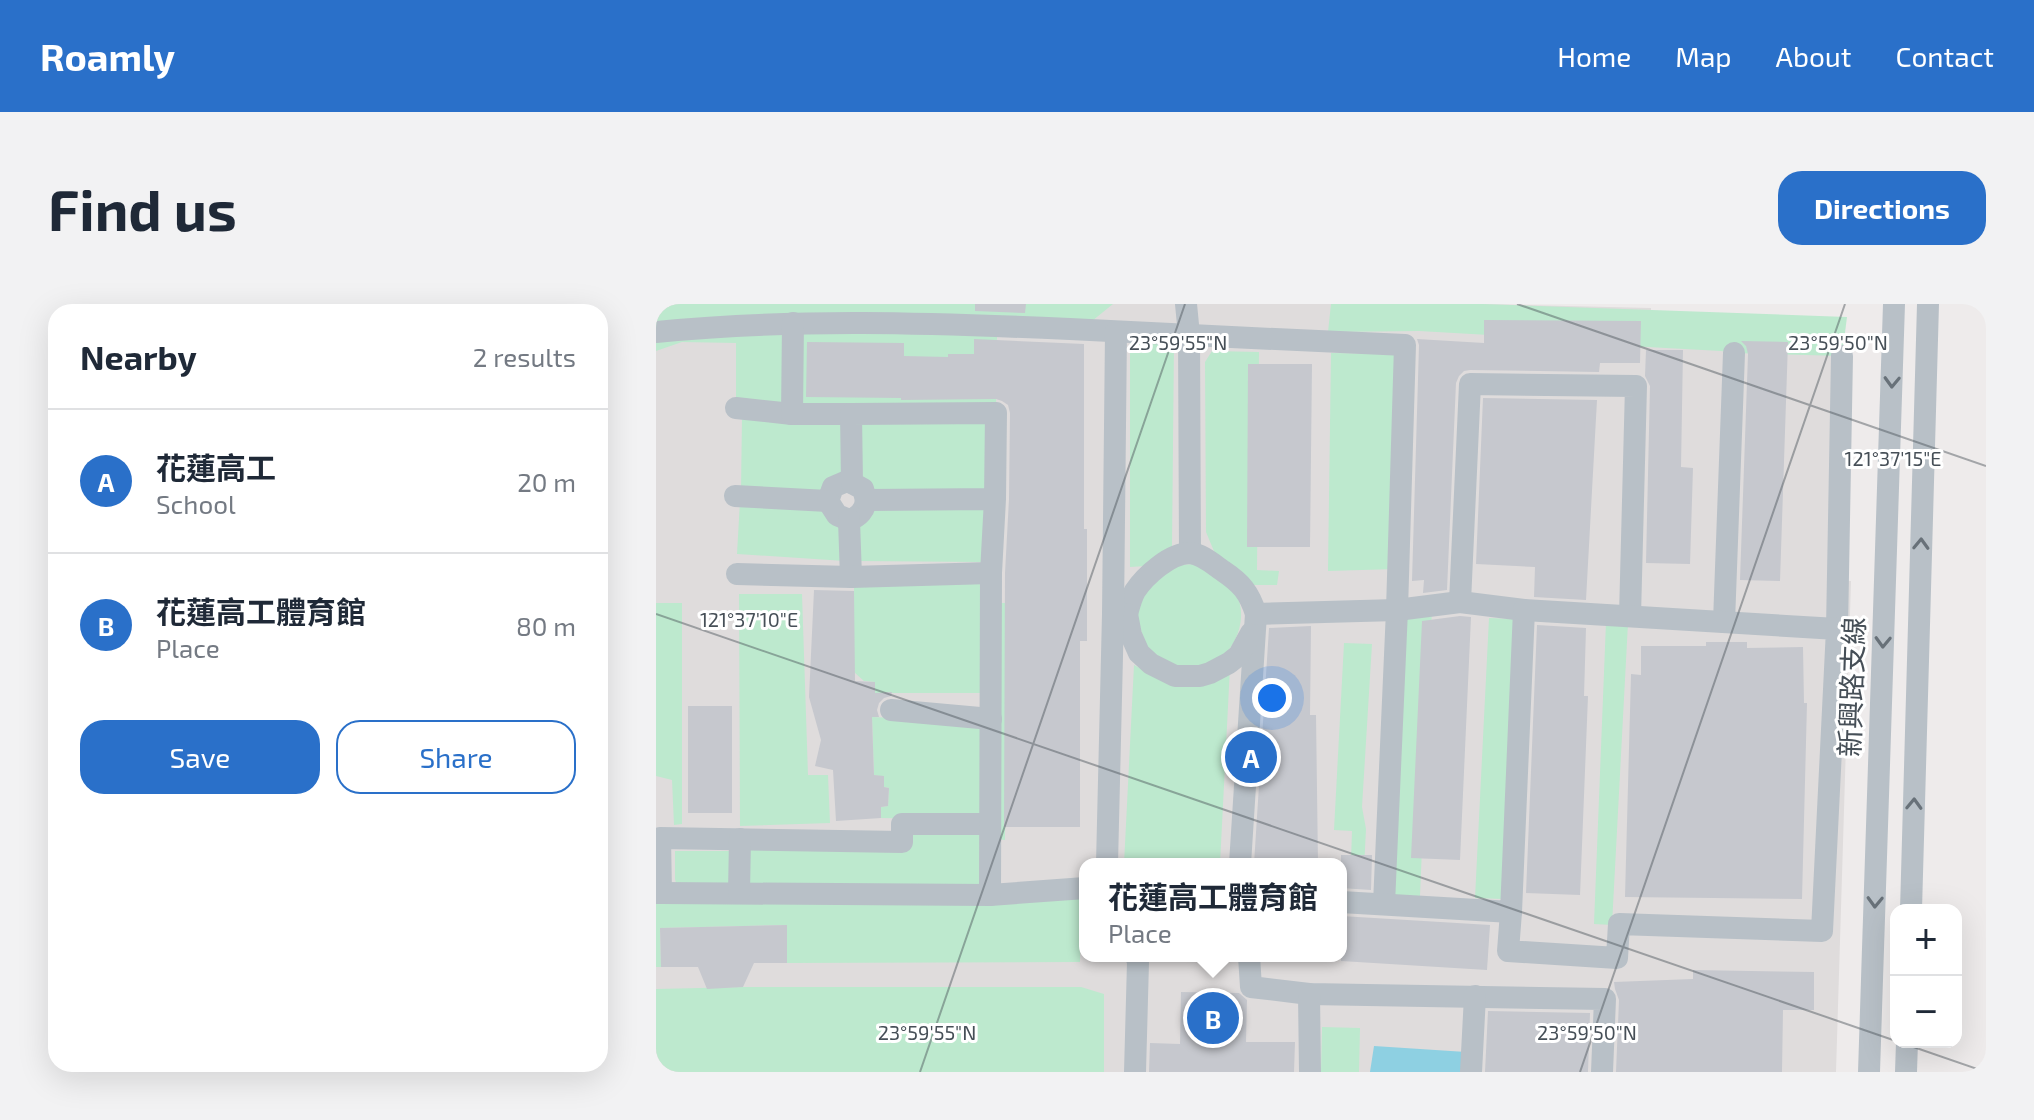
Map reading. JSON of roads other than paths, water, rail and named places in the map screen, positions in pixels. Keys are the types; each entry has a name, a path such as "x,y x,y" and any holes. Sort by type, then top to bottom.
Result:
{"street":[{"path":"1186,304 1189,335 1190,553"},
{"name":"新興路支線","path":"1869,1072 1894,304"},
{"path":"1911,904 1928,304"},
{"path":"792,414 793,323"},
{"path":"656,332 793,323 943,324 1405,345 1384,904"},
{"path":"1107,858 1120,614 1116,332"},
{"path":"1724,622 1734,353"},
{"path":"1524,610 1508,951 1617,958 1619,924 1822,931 1837,629 1842,356"},
{"path":"1460,602 1470,384 1636,386 1630,616"},
{"path":"736,408 792,414 996,413 991,573 990,895"},
{"path":"851,414 859,491 865,506 861,514 849,520 837,515 828,501 833,487 847,481 859,491 995,499"},
{"path":"735,496 828,501"},
{"path":"849,520 851,577"},
{"path":"1120,614 1149,574 1168,561 1190,553 1204,558 1247,591 1255,620 1240,858"},
{"path":"737,574 851,577 991,573"},
{"path":"1255,620 1397,610 1460,602 1524,610 1837,629"},
{"path":"1120,614 1139,653 1151,664 1175,676 1200,676 1229,663 1239,655 1255,620"},
{"path":"891,710 991,719"},
{"path":"989,824 902,824 902,842 660,838 658,893 990,895 1079,888"},
{"path":"739,893 740,839"},
{"path":"1347,902 1511,912"},
{"path":"1135,1072 1138,962"},
{"path":"1249,962 1251,987 1309,994 1605,999 1602,1072"},
{"path":"1309,994 1310,1072"},
{"path":"1471,1072 1475,996"},
{"path":"1906,1072 1907,1048"}],"water":[{"path":"1374,1046 1466,1052 1464,1072 1370,1072"}],"place":[{"name":"花蓮高工","path":"1251,757"},
{"name":"花蓮高工體育館","path":"1213,1018"}]}
